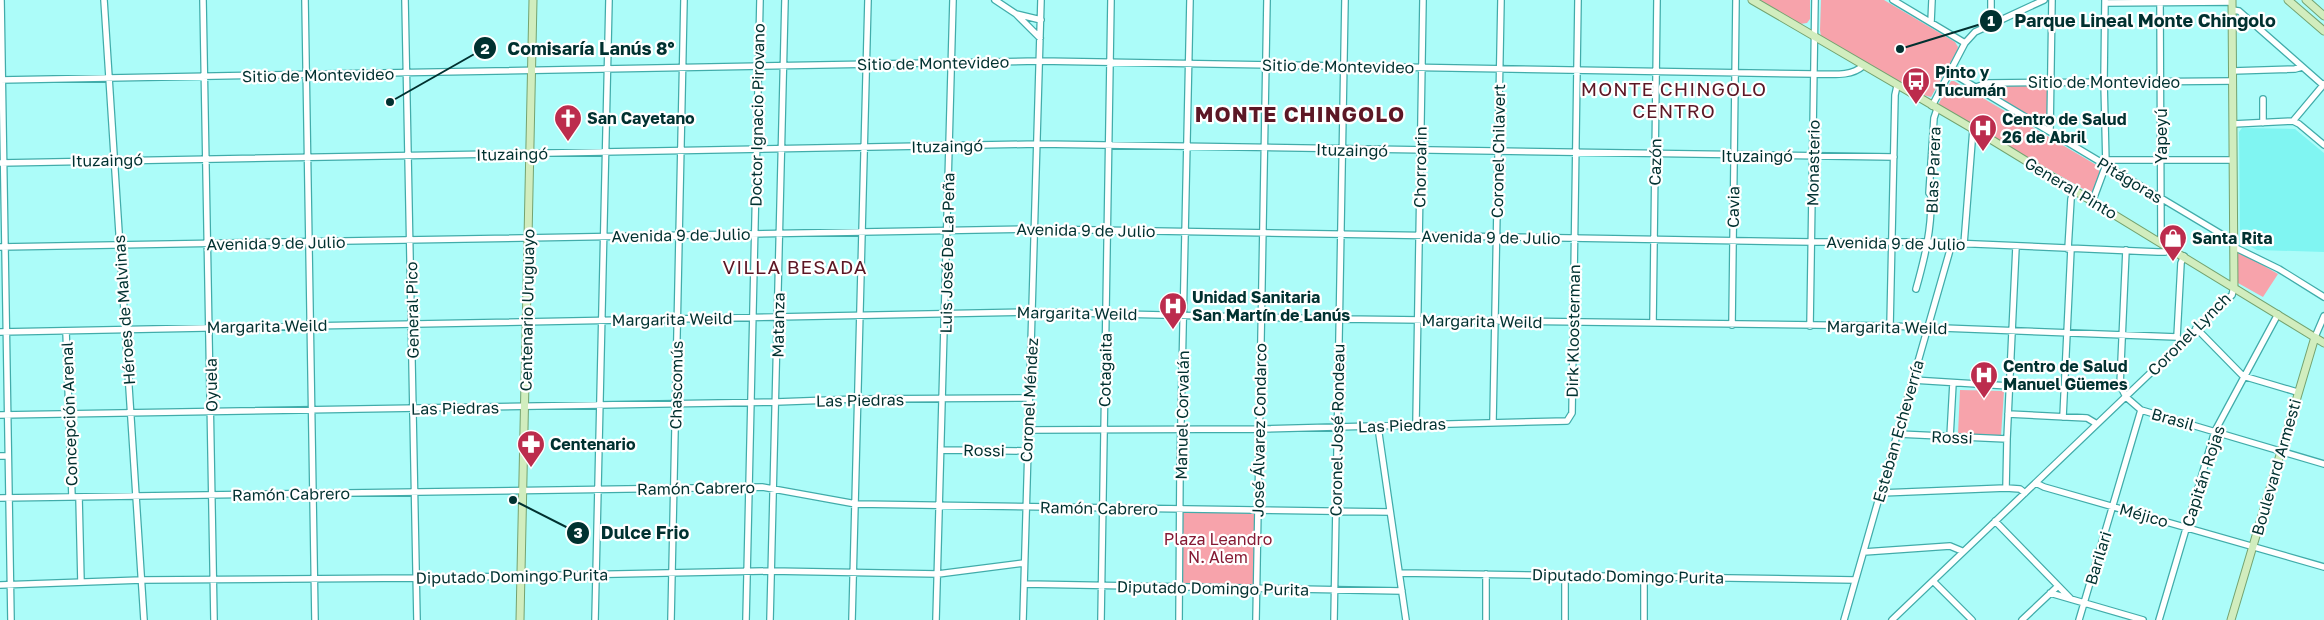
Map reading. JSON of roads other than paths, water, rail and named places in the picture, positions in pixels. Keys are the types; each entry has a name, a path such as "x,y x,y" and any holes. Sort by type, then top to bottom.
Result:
{"main road":[{"name":"Centenario Uruguayo","path":"520,620 533,0"},
{"name":"General Pinto","path":"1752,0 2093,200 2324,343"},
{"path":"2288,0 2324,32"},
{"path":"2306,0 2324,16"},
{"name":"Coronel Lynch","path":"2232,4 2234,287"},
{"name":"Boulevard Armesti","path":"2231,620 2297,392 2315,337"}],"street":[{"path":"1,0 3,332 8,414 11,620"},
{"name":"Héroes de Malvinas","path":"104,0 144,620"},
{"name":"Oyuela","path":"203,0 214,620"},
{"path":"305,0 315,620"},
{"name":"General Pico","path":"406,0 417,620"},
{"path":"595,620 609,0"},
{"name":"Chascomús","path":"671,620 684,0"},
{"name":"Doctor Ignacio Pirovano","path":"746,620 760,0"},
{"name":"Matanza","path":"770,620 785,0"},
{"path":"852,620 868,0"},
{"name":"Luis José De La Peña","path":"936,620 954,0"},
{"path":"995,0 1016,14 1040,38"},
{"name":"Coronel Méndez","path":"1023,620 1026,451 1033,312 1041,0"},
{"name":"Cotagaita","path":"1101,620 1111,0"},
{"name":"Manuel Corvalán","path":"1179,620 1190,0"},
{"name":"José Álvarez Condarco","path":"1256,620 1267,0"},
{"name":"Coronel José Rondeau","path":"1334,620 1345,0"},
{"name":"Chorroarin","path":"1416,423 1423,0"},
{"name":"Coronel Chilavert","path":"1493,422 1501,0"},
{"name":"Dirk Kloosterman","path":"1566,421 1572,413 1578,0"},
{"name":"Cazón","path":"1653,323 1657,0"},
{"name":"Cavia","path":"1732,325 1736,0"},
{"name":"Monasterio","path":"1810,326 1815,0"},
{"path":"1893,0 1965,43 1975,32 1991,23 2044,0"},
{"path":"1931,22 1932,0"},
{"path":"1991,0 1991,23"},
{"path":"2050,131 2052,0"},
{"path":"2093,200 2106,162 2105,2 2160,1 2232,4 2324,85 2293,121"},
{"name":"Yapeyú","path":"2160,1 2161,242"},
{"path":"1016,14 1040,20"},
{"name":"Blas Parera","path":"1916,289 1931,226 1931,195 1929,193 1935,107 1965,43"},
{"name":"Sitio de Montevideo","path":"1,80 1039,61 1814,74 1850,74 1863,66"},
{"path":"2232,71 2295,69 2302,67"},
{"name":"Pitágoras","path":"1950,72 2106,162 2161,198 2324,297"},
{"name":"Sitio de Montevideo","path":"1976,87 1988,83 2232,81"},
{"path":"1890,326 1895,95 1897,86"},
{"path":"2263,99 2263,123"},
{"path":"2233,124 2293,121 2324,145"},
{"path":"1964,244 1973,129"},
{"name":"Ituzaingó","path":"1,163 1038,144 1655,155 1894,157"},
{"path":"2106,162 2161,159 2232,160"},
{"path":"2063,417 2071,199 2074,189"},
{"name":"Avenida 9 de Julio","path":"3,247 1035,229 1812,242 1892,241 2165,252 2170,248"},
{"name":"Esteban Echeverría","path":"1844,620 1952,243"},
{"path":"2006,488 2016,247"},
{"path":"2126,250 2120,385 2126,397"},
{"path":"2182,342 2177,337 2181,263 2184,256"},
{"name":"Coronel Lynch","path":"1892,620 1934,581 1962,551 2036,483 2232,295 2234,287"},
{"name":"Margarita Weild","path":"3,332 1033,312 1340,319 1890,326 2177,337"},
{"name":"Capitán Rojas","path":"2159,620 2215,431 2278,314"},
{"name":"Boulevard Armesti","path":"2315,337 2324,316"},
{"path":"2196,328 2243,376 2297,392"},
{"name":"Concepción Arenal","path":"66,331 72,497"},
{"path":"1913,380 2009,386"},
{"path":"1950,437 1953,383"},
{"name":"Brasil","path":"2126,397 2141,410 2324,464"},
{"name":"Las Piedras","path":"0,415 414,409 858,399 1030,398"},
{"name":"Barilari","path":"2079,620 2141,410"},
{"path":"2008,414 2091,419 2097,424"},
{"name":"Las Piedras","path":"1028,430 1259,429 1378,426 1416,423 1566,421"},
{"path":"1378,426 1406,620"},
{"name":"Rossi","path":"1898,434 2007,439"},
{"name":"Rossi","path":"942,450 1026,451"},
{"path":"0,456 8,456"},
{"name":"Méjico","path":"2036,483 2044,487 2324,567"},
{"name":"Ramón Cabrero","path":"0,498 774,487 856,504 1390,512"},
{"path":"1880,493 2006,488 2020,489 2025,493"},
{"name":"Concepción Arenal","path":"79,497 81,582"},
{"path":"1995,521 2072,599"},
{"path":"1864,552 1950,546 1962,551"},
{"name":"Diputado Domingo Purita","path":"0,585 142,580 416,578 672,572 770,571 938,574 1024,563"},
{"name":"Diputado Domingo Purita","path":"1400,573 1855,580"},
{"path":"1486,574 1486,620"},
{"path":"1564,575 1565,620"},
{"path":"1644,576 1644,620"},
{"path":"1934,581 1972,620"},
{"name":"Diputado Domingo Purita","path":"1024,584 1402,592"},
{"path":"2022,620 2058,586"},
{"path":"2050,593 2143,620"}],"place":[{"name":"Parque Lineal Monte Chingolo","path":"1900,49"},
{"name":"Comisaría Lanús 8°","path":"390,102"},
{"name":"Pinto y Tucumán","path":"1916,105"},
{"name":"San Cayetano","path":"568,142"},
{"name":"Centro de Salud 26 de Abril","path":"1983,152"},
{"name":"Santa Rita","path":"2173,262"},
{"name":"Unidad Sanitaria San Martín de Lanús","path":"1173,330"},
{"name":"Centro de Salud Manuel Güemes","path":"1984,399"},
{"name":"Centenario","path":"531,468"},
{"name":"Dulce Frio","path":"513,500"}],"district":[{"name":"MONTE CHINGOLO CENTRO","path":"1674,100"},
{"name":"MONTE CHINGOLO","path":"1300,115"},
{"name":"VILLA BESADA","path":"795,267"}],"park label":[{"name":"Plaza Leandro N. Alem","path":"1218,548"}]}
